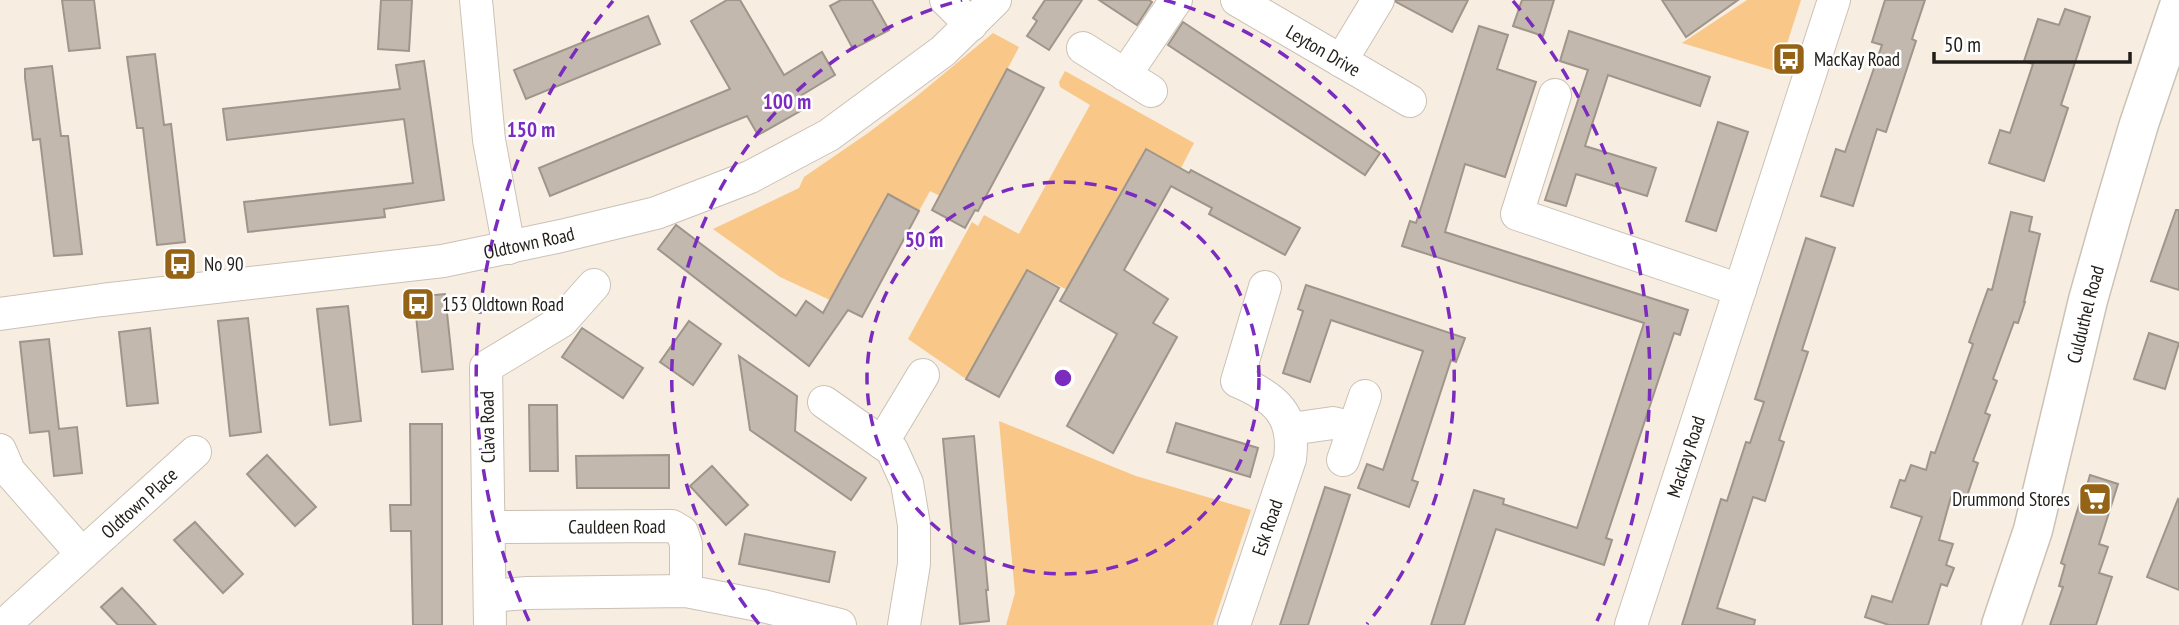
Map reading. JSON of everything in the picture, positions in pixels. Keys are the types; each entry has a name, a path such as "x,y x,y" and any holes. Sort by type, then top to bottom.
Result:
{"main road":[{"name":"Culduthel Road","path":"2001,625 2033,530 2088,300 2139,124 2176,28"}],"street":[{"path":"476,0 489,140 509,248"},
{"path":"946,0 971,25"},
{"name":"Oldtown Road","path":"0,314 443,261 656,213 750,177 830,135 943,51 995,0"},
{"path":"1083,48 1138,83 1177,0"},
{"name":"Leyton Drive","path":"1237,0 1410,101"},
{"path":"1340,61 1378,0"},
{"name":"Mackay Road","path":"1631,625 1834,0"},
{"path":"1555,95 1517,214 1740,290"},
{"name":"Clava Road","path":"490,610 485,367 562,321 594,285"},
{"path":"1265,286 1237,382 1258,390 1272,401 1285,415 1291,429 1333,423 1353,428"},
{"path":"882,443 923,375"},
{"path":"1343,460 1364,396"},
{"path":"824,402 892,450 907,483 914,525 914,564 904,625"},
{"name":"Esk Road","path":"1234,625 1290,459 1291,429"},
{"name":"Oldtown Place","path":"0,450 9,471 82,554"},
{"name":"Oldtown Place","path":"4,625 195,452"},
{"name":"Cauldeen Road","path":"489,527 672,526 682,533 686,544 685,591"},
{"path":"490,610 527,593 685,591 763,606 839,625"}],"shaded area":[{"path":"1747,0 1801,0 1778,72 1682,43"},
{"path":"993,33 1019,47 940,196 930,191 919,211 887,194 830,300 780,277 713,229 799,188 804,177 917,96"},
{"path":"1065,71 1194,143 1181,168 1145,149 1083,261 1102,307 1027,270 966,379 908,339 972,222 978,226 984,215 1019,234 1090,105 1060,87 1059,82"},
{"path":"999,421 1136,476 1251,510 1213,625 1006,625 1015,593"}],"building":[{"path":"62,0 94,0 100,48 69,51"},
{"path":"381,0 412,0 409,51 378,49"},
{"path":"727,0 740,0 784,75 822,52 835,75 797,98 804,109 758,135 747,116 550,196 539,168 730,89 691,21"},
{"path":"841,0 872,0 889,30 853,49 830,6"},
{"path":"1045,0 1082,0 1049,50 1027,36 1037,21 1033,18"},
{"path":"1099,0 1149,0 1152,2 1137,25"},
{"path":"1396,0 1468,0 1452,32"},
{"path":"1522,0 1554,0 1543,36 1513,26"},
{"path":"1662,0 1738,0 1686,37"},
{"path":"1885,0 1925,0 1912,39 1916,41 1886,132 1877,129 1853,206 1821,196 1836,149 1845,152 1882,45 1872,42"},
{"path":"2065,9 2090,17 2061,105 2068,108 2044,181 1989,163 2000,130 2010,133 2033,64 2024,61 2038,19 2059,25"},
{"path":"648,16 660,44 526,99 514,70"},
{"path":"1183,22 1380,153 1365,175 1168,45"},
{"path":"1479,26 1508,35 1497,69 1536,82 1505,177 1465,164 1445,232 1688,310 1680,335 1674,333 1606,538 1612,540 1604,565 1496,529 1464,625 1431,625 1474,490 1504,499 1503,504 1577,528 1644,323 1402,246 1410,221 1416,223"},
{"path":"1569,31 1710,77 1700,106 1608,75 1585,146 1656,168 1647,196 1576,174 1566,206 1545,200 1588,70 1560,61"},
{"path":"155,54 164,125 171,124 185,242 157,245 143,128 137,128 127,57"},
{"path":"424,61 444,200 384,209 385,217 248,232 244,202 413,183 404,119 227,140 223,109 400,89 396,65"},
{"path":"52,66 61,136 68,136 82,254 54,256 40,139 33,140 25,69"},
{"path":"1007,69 1044,88 978,211 975,210 965,228 932,210"},
{"path":"1718,122 1748,132 1716,231 1686,221"},
{"path":"1146,149 1300,228 1285,255 1209,214 1212,208 1171,186 1124,270 1168,299 1153,323 1177,337 1113,453 1067,426 1117,334 1060,301"},
{"path":"888,194 919,211 862,317 848,310 809,366 658,249 676,225 796,316 806,301 823,313"},
{"path":"2176,210 2179,210 2179,290 2151,281"},
{"path":"2011,212 2032,217 2029,231 2040,234 2025,302 2018,323 2014,322 1993,379 1997,381 1985,413 1990,415 1973,461 1978,463 1965,502 1951,497 1939,540 1953,544 1946,565 1954,568 1947,586 1941,584 1928,625 1889,625 1865,617 1872,596 1892,602 1922,517 1891,507 1900,480 1905,481 1911,465 1926,470 1931,452 1935,453 1973,344 1969,342 1988,289 1992,290"},
{"path":"1806,238 1835,248 1802,350 1808,352 1779,440 1784,442 1765,501 1753,497 1717,608 1755,620 1754,625 1682,625 1721,499 1727,501 1746,442 1750,443 1764,402 1755,399"},
{"path":"1027,270 1059,288 999,397 966,379"},
{"path":"1306,285 1465,338 1456,362 1451,360 1412,480 1418,482 1409,507 1358,488 1367,464 1383,470 1423,351 1331,320 1310,382 1283,373 1303,311 1298,309"},
{"path":"445,294 453,369 422,372 414,297"},
{"path":"348,306 361,421 330,425 317,309"},
{"path":"248,318 261,432 230,436 218,321"},
{"path":"689,321 721,344 693,385 660,362"},
{"path":"150,328 158,403 127,406 119,332"},
{"path":"582,328 643,368 623,398 562,357"},
{"path":"2149,333 2179,343 2165,389 2134,379"},
{"path":"49,339 59,429 77,427 82,473 54,476 49,431 30,433 20,342"},
{"path":"739,356 797,396 795,431 866,478 851,500 750,430"},
{"path":"529,405 557,405 558,471 530,471"},
{"path":"1176,423 1258,448 1250,477 1167,452"},
{"path":"410,424 442,424 442,625 413,625 411,531 391,531 390,505 411,505"},
{"path":"974,436 989,621 960,624 943,439"},
{"path":"267,455 316,507 295,526 247,474"},
{"path":"669,455 669,488 577,488 576,456"},
{"path":"712,466 748,505 726,525 690,486"},
{"path":"2090,475 2118,484 2099,544 2108,547 2099,573 2112,577 2096,625 2050,625 2063,587 2059,586 2065,565 2061,563"},
{"path":"1325,487 1350,495 1308,625 1280,625"},
{"path":"2179,500 2179,590 2147,577"},
{"path":"195,522 243,574 223,593 174,540"},
{"path":"745,534 835,552 829,582 739,564"},
{"path":"122,588 156,625 118,625 101,607"}],"place":[{"name":"MacKay Road","path":"1789,59"},
{"name":"No 90","path":"180,264"},
{"name":"153 Oldtown Road","path":"418,304"},
{"name":"Drummond Stores","path":"2095,499"}]}
